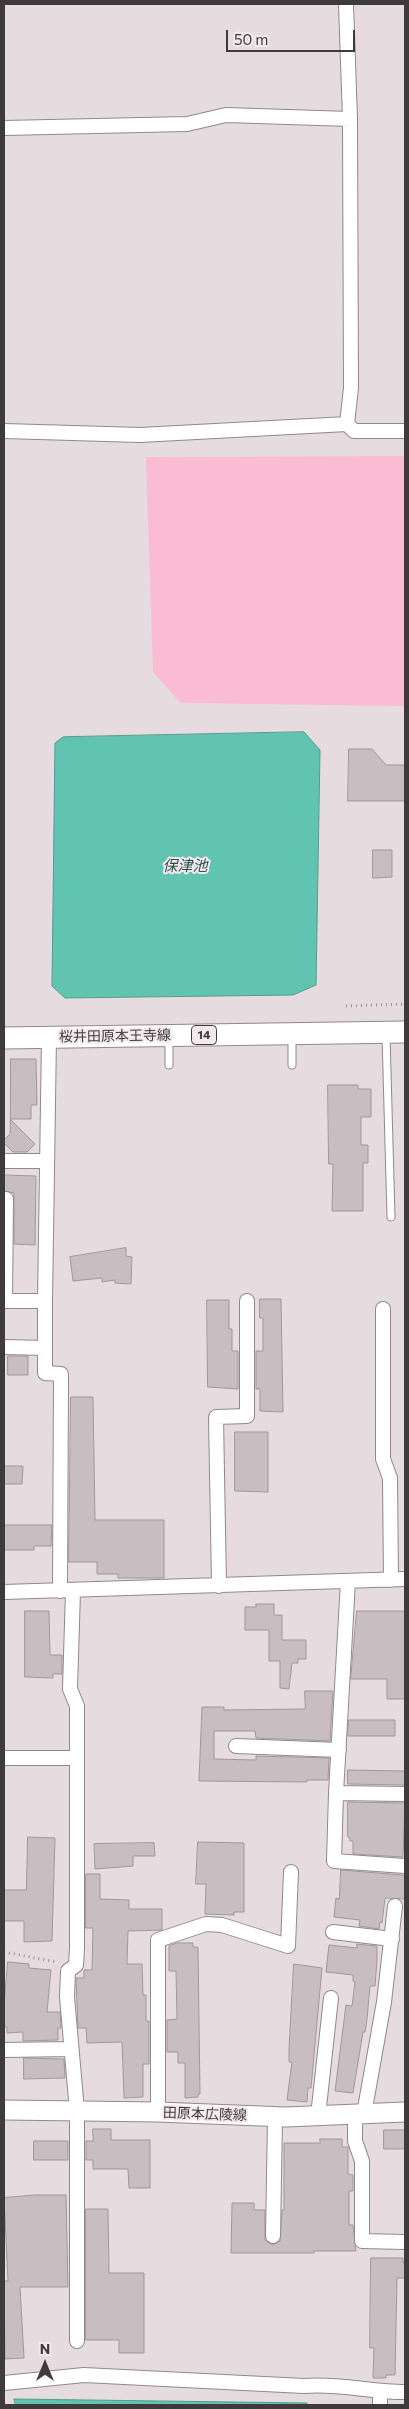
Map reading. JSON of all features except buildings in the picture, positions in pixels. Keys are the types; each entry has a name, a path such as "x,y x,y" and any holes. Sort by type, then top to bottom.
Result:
{"main road":[{"name":"桜井田原本王寺線","path":"4,1038 396,1032"},
{"name":"田原本広陵線","path":"4,2110 158,2112 274,2117 405,2112"}],"street":[{"path":"346,4 350,119 351,388 347,424"},
{"path":"4,128 187,124 226,115 350,119"},
{"path":"4,431 140,435 347,424 354,430 405,431"},
{"path":"49,1037 46,1277 44,1302 45,1374 60,1374 70,1689 77,1706 76,1965 68,1971 67,1997 77,2111 77,2341"},
{"path":"4,1161 46,1161"},
{"path":"6,1199 4,1301 44,1302"},
{"path":"219,1586 216,1417 246,1416 246,1301"},
{"path":"4,1592 67,1592 398,1580 390,1478 383,1459 383,1309"},
{"path":"4,1347 45,1348"},
{"path":"348,1581 334,1861 405,1866"},
{"path":"236,1746 339,1750"},
{"path":"4,1758 77,1758"},
{"path":"336,1793 405,1794"},
{"path":"158,2112 158,1940 206,1924 222,1925 288,1946 291,1872"},
{"path":"395,1906 384,2002 355,2141 362,2161 362,2241 405,2242"},
{"path":"333,1932 392,1939"},
{"path":"318,2116 331,1998"},
{"path":"4,2050 71,2049"},
{"path":"273,2236 274,2117"},
{"path":"4,2383 84,2375 304,2386 324,2384 380,2399 405,2392"}],"lane":[{"path":"391,1217 396,1032"},
{"path":"292,1034 292,1065"},
{"path":"169,1035 169,1065"}],"path":[{"path":"346,1006 405,1004"},
{"path":"4,1952 76,1965"}],"shaded area":[{"path":"405,456 405,706 181,703 153,672 146,457"}],"water":[{"name":"保津池","path":"304,732 320,750 316,985 293,995 65,998 52,986 55,743 63,737"},
{"path":"14,2399 307,2403 307,2405 16,2405"}]}
